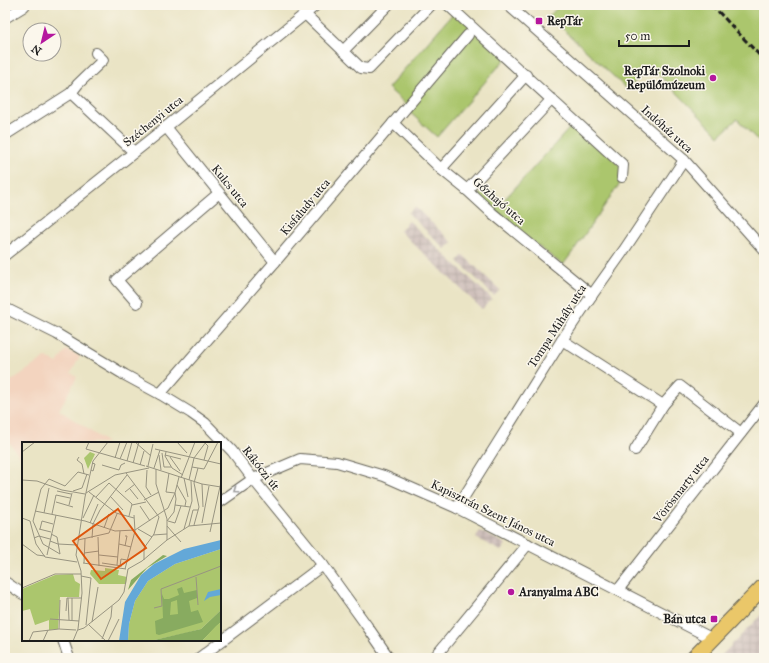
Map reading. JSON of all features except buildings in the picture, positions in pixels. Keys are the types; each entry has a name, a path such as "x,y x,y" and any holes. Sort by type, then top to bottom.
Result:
{"main road":[{"path":"694,658 764,586"}],"street":[{"path":"5,18 25,5"},
{"name":"Széchenyi utca","path":"5,255 166,128 316,5"},
{"path":"343,51 388,5"},
{"path":"305,14 361,68 369,69 431,5"},
{"path":"448,5 623,165 622,178"},
{"name":"Indóház utca","path":"508,5 684,160 764,250"},
{"name":"Kisfaludy utca","path":"160,394 468,36"},
{"path":"5,135 71,93 78,84 103,60 96,53"},
{"path":"441,169 526,76"},
{"path":"71,93 134,152"},
{"path":"467,190 552,99"},
{"name":"Gőzhajó utca","path":"393,123 441,169 592,295"},
{"name":"Kulcs utca","path":"166,128 275,262"},
{"name":"Tompa Mihály utca","path":"457,508 562,340 684,160"},
{"path":"138,303 117,280 219,193"},
{"name":"Rákóczi út","path":"5,308 57,334 125,375 191,412 205,423 232,451 323,565 389,658"},
{"path":"562,340 663,405"},
{"path":"635,450 663,405 680,386 741,433"},
{"name":"Vörösmarty utca","path":"618,590 764,404"},
{"name":"Kapisztrán Szent János utca","path":"221,501 253,479 300,459 337,462 384,476 457,508 713,639"},
{"path":"434,658 528,544"},
{"path":"200,658 323,565"},
{"path":"5,582 22,593"},
{"path":"63,641 69,658"}],"shaded area":[{"path":"415,207 452,242 445,249 408,213"},
{"path":"409,221 492,299 482,309 400,231"},
{"path":"463,255 500,290 494,296 458,261"},
{"path":"66,350 80,356 71,373 77,377 59,410 106,442 22,442 22,460 5,437 5,385 46,357 57,363"},
{"path":"480,531 506,544 501,551 476,538"},
{"path":"764,612 764,658 719,658 761,615"}],"green space":[{"name":"RepTár Szolnoki Repülőmúzeum","path":"558,5 764,5 764,147 737,119 719,136 651,66 627,89 549,16 559,6"},
{"path":"455,11 506,58 437,137 406,109 408,106 388,88"},
{"path":"576,121 627,173 563,265 476,199 486,187 503,201"}],"railway":[{"path":"712,5 764,60"}],"place":[{"name":"RepTár","path":"539,21"},
{"name":"RepTár Szolnoki Repülőmúzeum","path":"713,78"},
{"name":"Aranyalma ABC","path":"511,592"},
{"name":"Bán utca","path":"714,619"}]}
